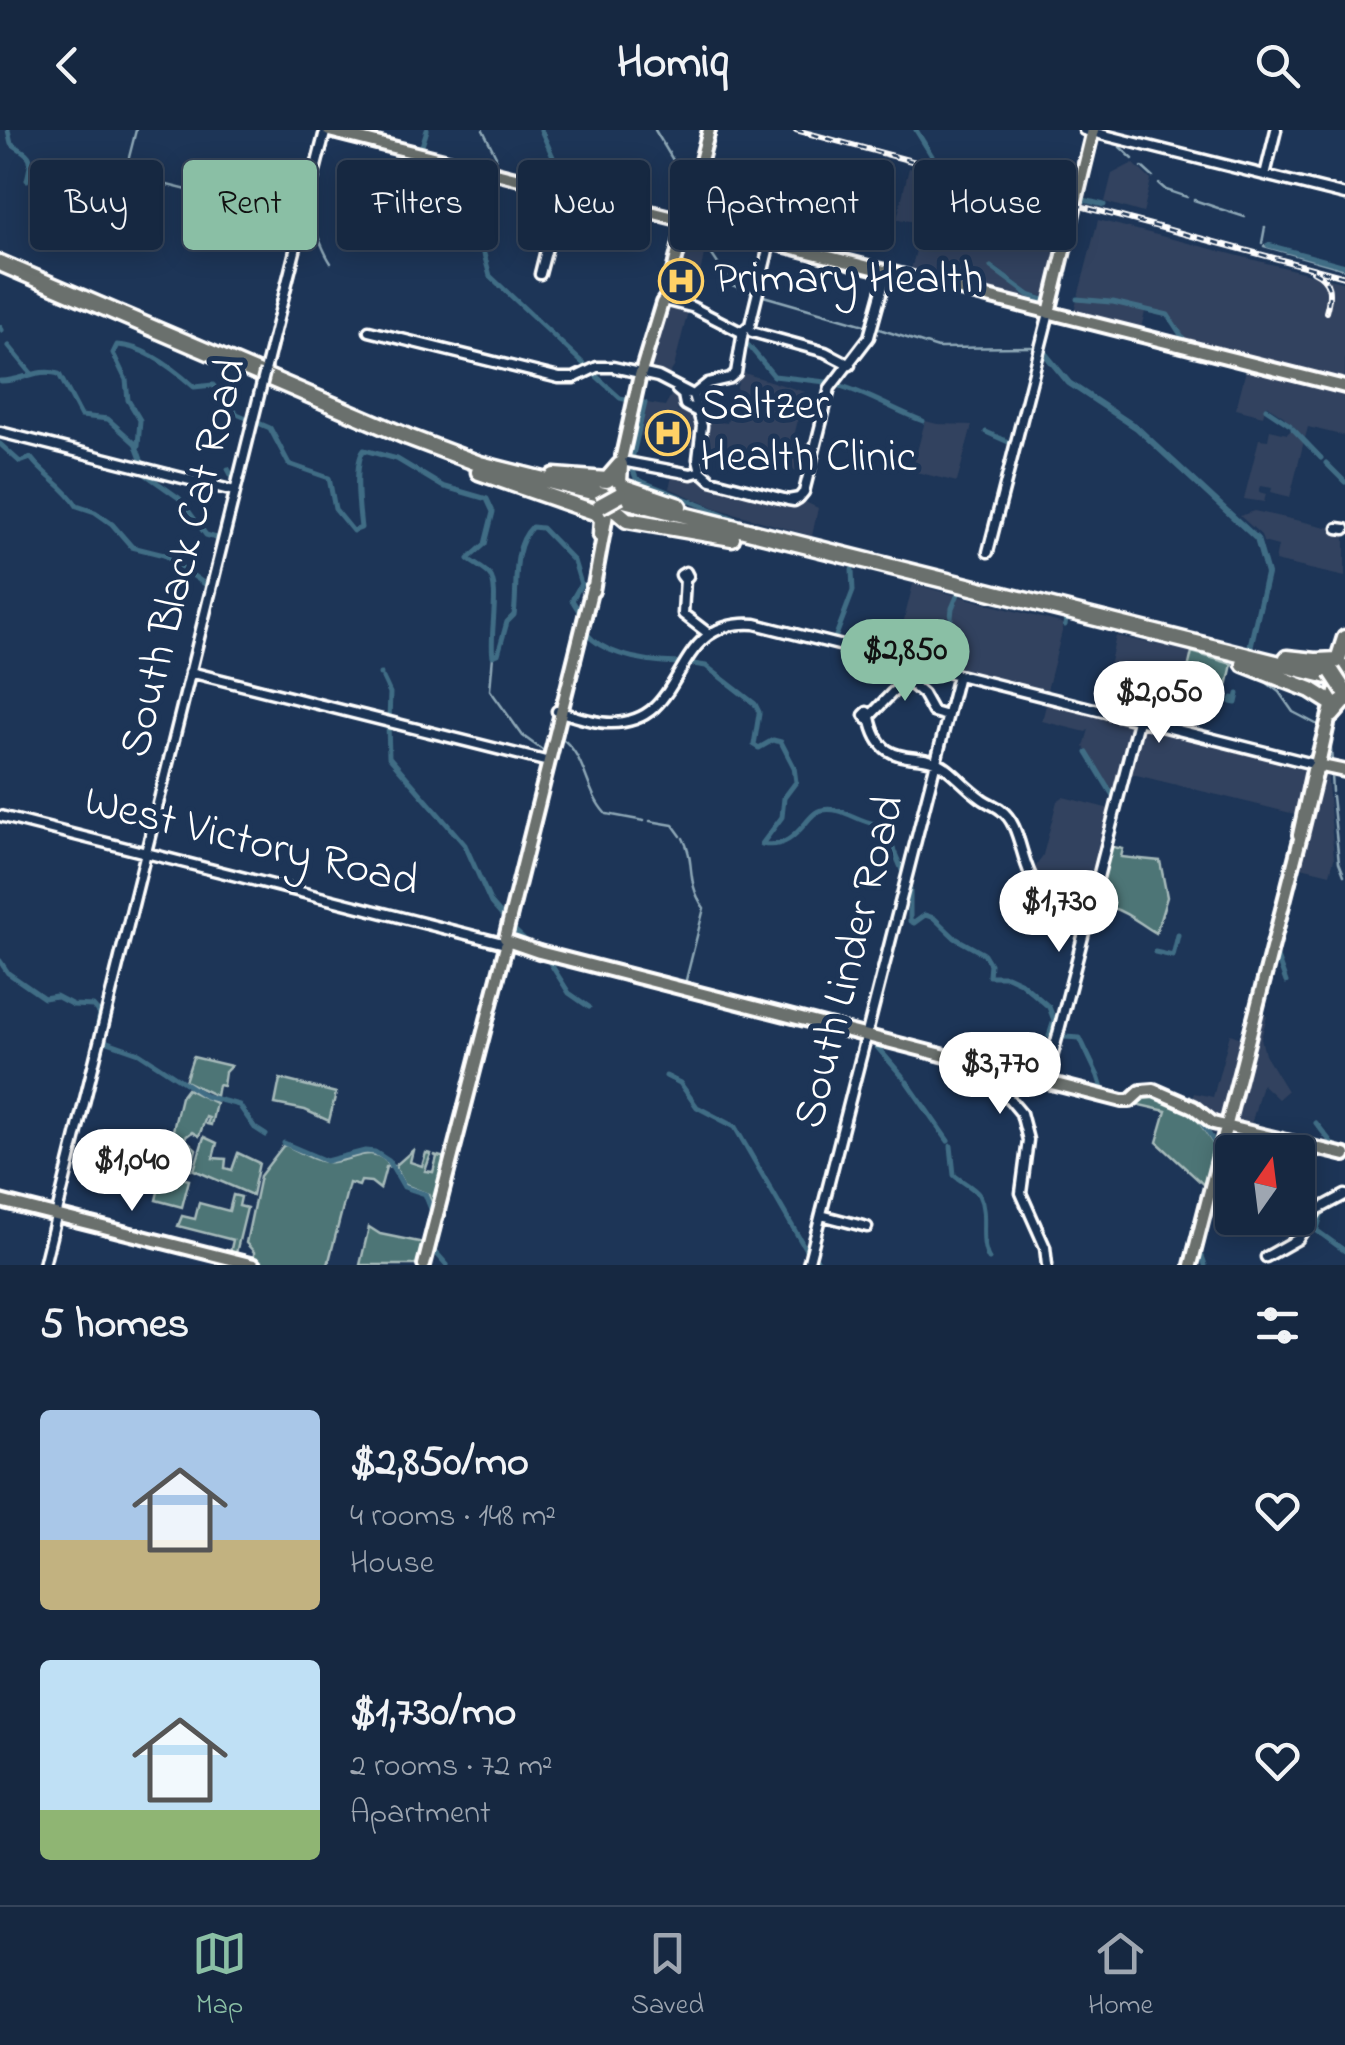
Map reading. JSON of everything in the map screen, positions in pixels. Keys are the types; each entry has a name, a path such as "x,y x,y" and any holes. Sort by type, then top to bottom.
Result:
{"highway":[{"path":"0,267 480,464 1196,646 1339,687"},
{"path":"0,267 451,460 600,516 600,541"},
{"path":"339,408 481,460 538,474 610,479 623,461"},
{"path":"451,460 570,493 1196,646 1315,661 1338,660 1345,638"},
{"path":"623,461 621,485 760,535"},
{"path":"589,480 599,483 622,518 633,521"},
{"path":"578,507 642,494"},
{"path":"600,541 613,520 633,521 711,532 882,570"},
{"path":"1196,646 1311,690 1339,687"},
{"path":"1315,661 1339,687"}],"main road":[{"path":"701,160 709,130"},
{"path":"326,131 518,183"},
{"path":"1048,313 1090,131"},
{"path":"424,1265 577,654 610,500 678,250"},
{"path":"801,250 1345,387"},
{"path":"1191,1265 1339,687 1345,649"},
{"path":"1317,765 1345,771"},
{"name":"West Victory Road","path":"505,942 1126,1101 1142,1091 1154,1090 1193,1107 1210,1122 1345,1155"},
{"path":"0,1201 254,1265"}],"street":[{"path":"1265,175 1276,130"},
{"name":"South Black Cat Road","path":"44,1265 326,131"},
{"path":"1090,131 1345,195"},
{"path":"540,277 546,250"},
{"path":"691,400 704,386 734,376 768,250"},
{"path":"369,331 559,378 574,378 604,367 644,373 691,400 700,418 701,471 712,480 788,500 800,497 830,388 869,337 887,272"},
{"path":"664,300 692,307 747,332 825,352 848,364"},
{"path":"988,552 1048,313"},
{"path":"0,432 234,490"},
{"path":"623,461 691,474 701,471"},
{"path":"684,578 683,614 708,634"},
{"path":"560,712 612,723 645,714 665,697 689,652 708,634 730,625 755,624 1317,765"},
{"path":"909,682 910,662"},
{"path":"190,672 549,762"},
{"name":"South Linder Road","path":"808,1265 958,675"},
{"path":"909,682 893,692 871,716 884,748 936,765 1006,814 1034,883 1052,901 1087,914"},
{"path":"909,682 923,694 933,712 947,716"},
{"path":"1046,1081 1138,721"},
{"name":"West Victory Road","path":"0,816 505,942"},
{"path":"1009,1072 1005,1092 1020,1111 1029,1142 1022,1199 1045,1247 1047,1265"},
{"path":"1263,1261 1276,1245 1345,1197"},
{"path":"820,1215 867,1227"}],"shaded area":[{"path":"1133,163 1151,180 1143,213 1105,202 1112,174"},
{"path":"909,168 914,169 914,222 897,219"},
{"path":"1098,220 1345,283 1345,384 1187,346 1169,318 1145,312 1140,332 1073,316"},
{"path":"685,250 705,250 699,278 689,277 686,290 675,287"},
{"path":"916,250 1060,250 1048,298 1030,293 993,265 993,271 1035,297 1033,306 910,274"},
{"path":"667,310 688,311 674,367 667,378 650,372"},
{"path":"1247,366 1345,390 1345,436 1308,427 1305,438 1266,405 1263,416 1236,409"},
{"path":"741,372 805,392 793,440 813,445 805,473 705,446 705,420 727,423"},
{"path":"674,390 682,396 677,410 696,416 697,447 640,436 647,403 665,406"},
{"path":"925,421 972,425 957,482 912,471"},
{"path":"1292,429 1304,441 1290,497 1261,486 1259,492 1266,494 1264,502 1244,499 1259,439 1268,440 1270,430 1287,434"},
{"path":"673,473 699,475 706,482 790,504 803,501 818,508 812,536 716,508 669,488"},
{"path":"1254,511 1345,531 1345,577 1275,561 1278,546 1263,542 1261,535 1240,516"},
{"path":"913,584 1064,624 1046,694 896,652"},
{"path":"1116,636 1192,652 1181,699 1201,704 1195,732 1137,718 1116,798 1084,747 1089,729 1086,732 1042,721 1047,701 1098,714"},
{"path":"1139,725 1313,768 1299,815 1128,773"},
{"path":"1322,770 1327,771 1334,859 1330,874 1297,866"},
{"path":"1063,797 1114,810 1087,911 1052,899 1028,872 1043,855 1057,801"},
{"path":"1260,1014 1267,1016 1261,1038 1265,1055 1287,1091 1278,1099 1262,1084 1250,1129 1231,1125"},
{"path":"1230,1034 1244,1039 1221,1122 1190,1104 1194,1093 1213,1097"}],"green space":[{"path":"1192,652 1232,664 1225,695 1202,691 1200,685 1185,682"},
{"path":"1109,846 1123,849 1121,857 1160,861 1167,897 1156,933 1116,909 1109,907 1107,915 1092,909"},
{"path":"193,1057 231,1066 225,1072 223,1086 218,1085 216,1096 185,1081"},
{"path":"280,1079 336,1093 329,1121 305,1110 275,1104"},
{"path":"187,1089 216,1103 211,1125 206,1117 199,1136 192,1132 184,1138 196,1149 191,1170 172,1165 174,1176 189,1180 182,1207 156,1200 181,1097"},
{"path":"1149,1093 1192,1111 1215,1146 1206,1187 1157,1142 1166,1111 1135,1104"},
{"path":"204,1137 217,1143 213,1158 226,1159 225,1168 232,1170 238,1153 259,1163 252,1195 194,1170"},
{"path":"286,1145 321,1161 371,1154 391,1166 386,1167 380,1189 371,1182 361,1181 359,1186 349,1183 328,1265 254,1263 254,1252 246,1243 260,1176"},
{"path":"413,1150 410,1162 422,1166 426,1153 431,1154 425,1171 433,1172 437,1157 434,1155 449,1159 435,1212 428,1194 405,1185 395,1166"},
{"path":"233,1195 241,1197 239,1206 247,1208 236,1253 230,1253 233,1240 178,1226 182,1216 195,1219 199,1203 229,1211"},
{"path":"369,1227 380,1234 424,1243 420,1265 360,1265"}],"waterway":[{"path":"8,130 11,143 29,157 27,180"},
{"path":"136,130 125,173 183,189"},
{"path":"421,149 427,130"},
{"path":"483,130 495,160"},
{"path":"541,130 553,157"},
{"path":"655,130 673,160"},
{"path":"916,130 932,160"},
{"path":"1120,147 1133,159"},
{"path":"1142,167 1153,177"},
{"path":"1159,184 1187,197"},
{"path":"1080,199 1104,205"},
{"path":"1194,200 1218,208"},
{"path":"1220,209 1245,217"},
{"path":"1262,243 1265,227"},
{"path":"317,235 331,263"},
{"path":"1268,245 1345,266"},
{"path":"1264,246 1345,269"},
{"path":"483,250 490,276 588,368"},
{"path":"712,255 732,285 753,293"},
{"path":"991,267 1029,295 1047,301"},
{"path":"760,295 868,326"},
{"path":"1077,299 1110,302"},
{"path":"1113,302 1168,315 1183,338"},
{"path":"876,328 938,348 1036,347"},
{"path":"0,381 44,372 59,374 81,416 108,419 138,446 140,420 128,400 126,380 113,353 117,345 138,349 194,387 213,385 237,414 270,428 289,464 329,478 335,509 353,531 361,528 358,476 364,450 397,459 442,486 487,499 493,512 485,544 468,559 492,580 493,656 498,654 507,622 514,615 518,557 532,527 542,528 574,561 581,584 572,600 580,613 580,622"},
{"path":"9,346 31,373"},
{"path":"749,346 774,376 826,382"},
{"path":"1041,349 1069,383 1137,428 1257,539 1267,574 1249,652"},
{"path":"593,373 607,386"},
{"path":"837,385 923,421"},
{"path":"609,388 629,400"},
{"path":"632,459 645,403 641,403"},
{"path":"1266,409 1290,425"},
{"path":"1293,429 1321,458"},
{"path":"986,432 1013,444"},
{"path":"0,444 20,462 31,458 77,506 112,524 132,547 164,555 209,587"},
{"path":"136,446 143,465"},
{"path":"1326,463 1345,482"},
{"path":"632,468 636,478 643,482 753,526"},
{"path":"228,469 235,482"},
{"path":"145,470 145,474 179,498 206,535 220,539"},
{"path":"834,641 853,591 852,570"},
{"path":"958,594 950,627 962,639"},
{"path":"1065,625 1066,621"},
{"path":"586,633 617,653 680,663"},
{"path":"493,656 490,690 523,736 545,752"},
{"path":"687,663 706,666 755,704 759,712"},
{"path":"383,678 390,693 389,720"},
{"path":"1262,679 1279,692 1293,712 1320,726"},
{"path":"1233,698 1231,702 1236,703 1238,694"},
{"path":"759,714 754,745 759,748 773,740 781,742 794,767 796,782 784,798 782,817 762,844 784,842 822,810 837,810 876,824 891,844 910,889 910,921 914,923 925,915 934,918 955,938 984,954 990,964 989,976 1007,976 1020,982 1049,1007 1054,1020 1049,1036 1080,1038 1104,1095"},
{"path":"388,723 389,757 465,845 491,903 506,920"},
{"path":"1330,734 1332,763"},
{"path":"561,738 576,754 605,813"},
{"path":"1087,753 1115,799"},
{"path":"1331,774 1332,792"},
{"path":"1332,796 1344,875"},
{"path":"607,814 644,821"},
{"path":"650,821 673,825 681,836"},
{"path":"683,838 695,889 704,908 685,984"},
{"path":"512,928 532,946"},
{"path":"1155,952 1173,956 1178,935"},
{"path":"1275,951 1286,982"},
{"path":"547,958 569,993 589,1007"},
{"path":"0,961 8,973 44,998 56,996 73,1005 93,1006 100,1014 96,1034 99,1038"},
{"path":"102,1040 139,1053 205,1096 239,1105 255,1128 266,1135"},
{"path":"871,1040 904,1078"},
{"path":"666,1076 680,1083 697,1107 735,1127 809,1255"},
{"path":"907,1082 948,1141"},
{"path":"1104,1098 1106,1102 1129,1107 1138,1098"},
{"path":"1196,1114 1215,1143"},
{"path":"1316,1123 1337,1150"},
{"path":"284,1143 326,1161 375,1152 389,1161 404,1187 425,1194 433,1214"},
{"path":"951,1146 954,1175 977,1192 982,1203 984,1244 989,1259"},
{"path":"1317,1229 1321,1215"},
{"path":"1315,1229 1345,1251"},
{"path":"431,1247 447,1265"},
{"path":"812,1256 824,1265"},
{"path":"1202,1256 1205,1265"}],"railway":[{"path":"796,130 1345,277"},
{"path":"1313,271 1328,288 1326,312"}],"place":[{"name":"Primary Health","path":"681,281"},
{"name":"Saltzer Health Clinic","path":"668,433"}]}
